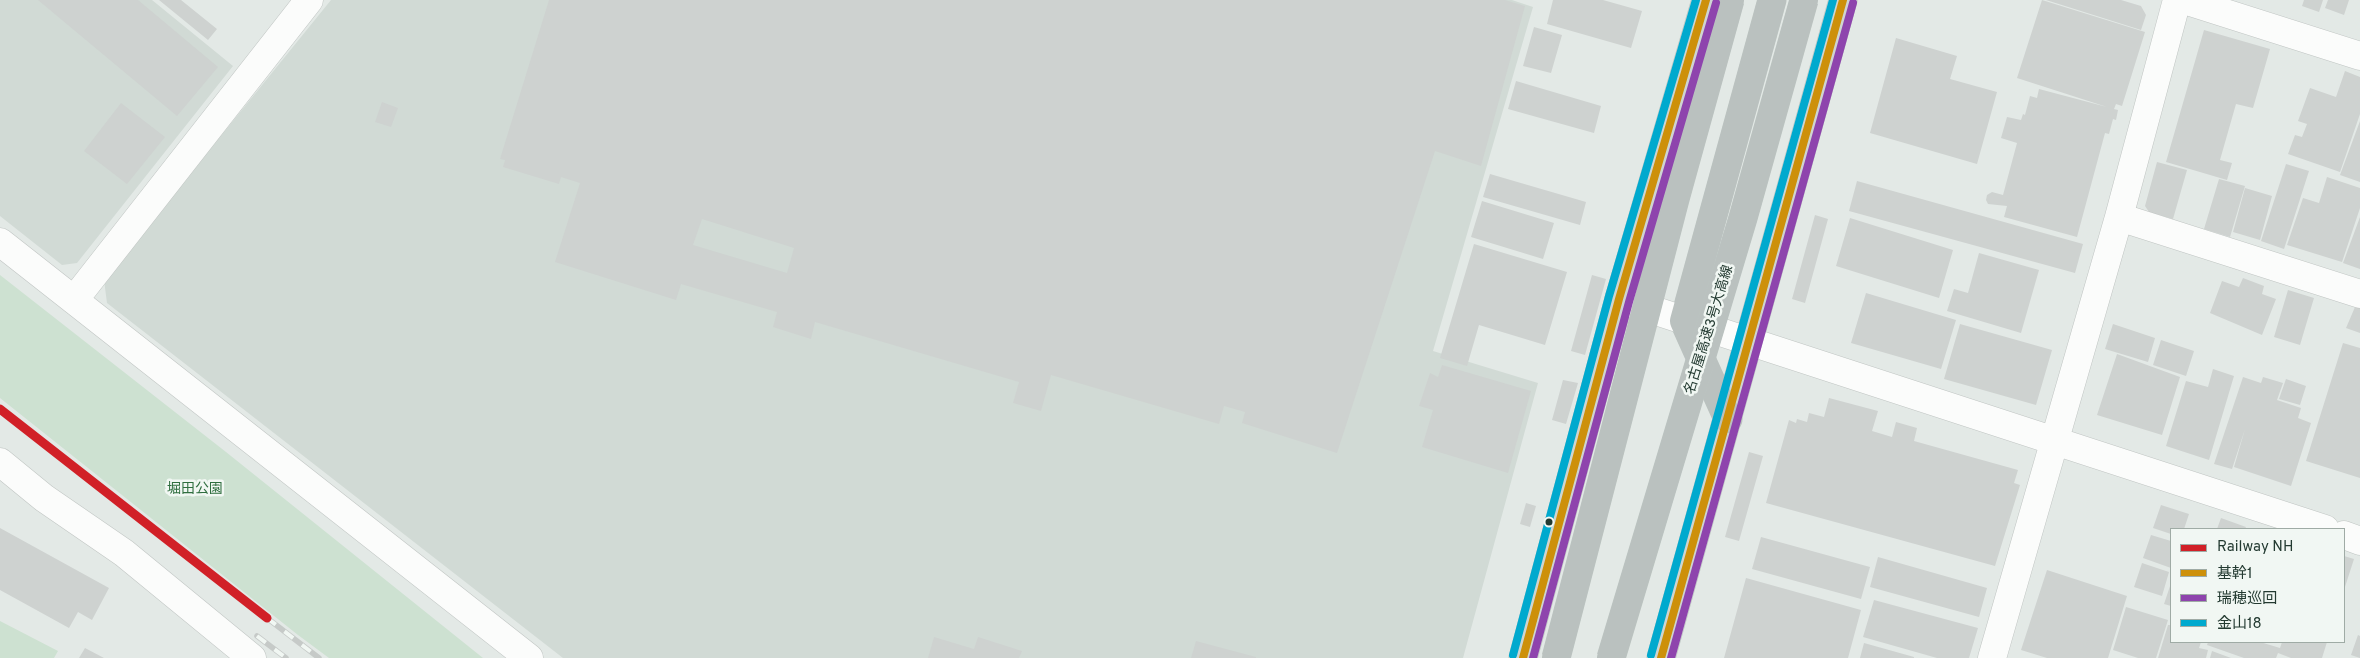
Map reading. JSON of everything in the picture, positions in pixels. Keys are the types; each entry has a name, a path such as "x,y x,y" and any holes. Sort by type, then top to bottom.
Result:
{"highway":[{"path":"1556,658 1675,199 1730,0"},
{"path":"1728,419 1684,321 1772,0"},
{"name":"名古屋高速3号大高線","path":"1611,658 1743,218 1804,0"}],"main road":[{"path":"1523,658 1619,299 1706,0"},
{"path":"1661,658 1843,0"}],"street":[{"path":"74,300 309,0"},
{"path":"1992,658 2118,217 2177,0"},
{"path":"2184,0 2360,56"},
{"path":"2118,217 2360,294"},
{"path":"0,242 529,658"},
{"path":"1619,299 2322,528"},
{"path":"0,462 44,498 124,553 252,658"},
{"path":"2345,536 2360,541"}],"shaded area":[{"path":"0,0 152,0 233,66 77,263 62,265 0,216"},
{"path":"331,0 1512,0 1533,7 1433,351 1538,383 1463,658 563,658 107,303 104,280"}],"green space":[{"name":"堀田公園","path":"0,275 226,452 483,658 329,658 298,635 0,398"},
{"path":"0,621 58,651 54,658 0,658"}],"building":[{"path":"38,0 138,0 218,67 177,116"},
{"path":"159,0 181,0 217,29 208,40"},
{"path":"549,0 1505,0 1525,6 1481,166 1435,151 1337,453 1242,423 1245,412 1224,406 1219,424 1051,375 1041,411 1013,403 1019,382 815,322 811,339 773,327 777,312 681,284 676,300 555,262 580,183 561,177 559,184 503,167 505,160 500,159","holes":["702,219 794,248 787,273 693,245"]},
{"path":"1553,0 1603,0 1642,11 1631,48 1547,24"},
{"path":"2042,0 2145,32 2122,106 2116,104 2114,109 2118,110 2116,120 2113,119 2109,134 2105,133 2077,237 2004,217 2007,206 1988,204 1986,200 1987,195 1992,192 2003,195 2017,143 2001,138 2007,117 2021,120 2023,114 2025,115 2030,96 2037,98 2039,89 2107,107 2017,78"},
{"path":"2046,0 2121,0 2141,6 2146,15 2141,30"},
{"path":"2304,0 2323,0 2319,12 2302,6"},
{"path":"2328,0 2349,0 2344,15 2325,8"},
{"path":"1534,27 1562,35 1551,73 1523,66"},
{"path":"2204,30 2270,49 2253,108 2236,104 2220,160 2232,163 2227,180 2166,162"},
{"path":"1896,38 1957,56 1950,79 1997,92 1977,164 1870,133"},
{"path":"2345,71 2360,77 2360,114 2340,172 2288,154 2295,135 2302,137 2307,124 2298,121 2310,88 2336,97"},
{"path":"1516,81 1601,106 1594,133 1508,109"},
{"path":"382,102 398,108 391,127 375,122"},
{"path":"121,103 165,137 127,184 84,151"},
{"path":"2360,121 2360,182 2340,175"},
{"path":"2157,162 2187,170 2173,219 2149,212 2145,206"},
{"path":"2286,164 2309,171 2284,249 2261,241"},
{"path":"1490,174 1586,202 1580,225 1483,197"},
{"path":"2327,177 2360,188 2360,208 2342,262 2287,245 2303,198 2319,203"},
{"path":"2219,179 2245,186 2230,237 2204,229"},
{"path":"1857,181 2083,244 2075,273 1849,211"},
{"path":"2245,188 2272,196 2260,240 2233,232"},
{"path":"1482,201 1554,223 1543,259 1471,237"},
{"path":"1815,215 1828,219 1805,303 1792,299"},
{"path":"2360,217 2360,269 2343,263"},
{"path":"1850,218 1953,250 1939,298 1836,266"},
{"path":"1474,244 1567,272 1545,345 1479,325 1467,366 1440,358"},
{"path":"1979,253 2039,270 2021,333 1947,311 1954,289 1968,293"},
{"path":"1592,275 1606,279 1585,355 1571,351"},
{"path":"2243,278 2264,286 2262,294 2276,299 2262,335 2210,313 2222,281 2239,287"},
{"path":"2288,290 2314,298 2300,345 2274,337"},
{"path":"1866,293 1956,320 1941,369 1851,343"},
{"path":"2355,307 2360,308 2360,333 2346,328"},
{"path":"1960,324 2052,350 2036,405 1944,379"},
{"path":"2113,324 2155,338 2148,362 2105,349"},
{"path":"2161,340 2194,351 2186,376 2153,365"},
{"path":"2343,343 2360,348 2360,478 2306,461"},
{"path":"2117,354 2180,377 2162,435 2097,415"},
{"path":"1442,365 1531,391 1508,473 1422,447 1433,410 1419,406 1430,373 1438,377"},
{"path":"2213,369 2234,376 2209,460 2166,446 2186,381 2208,387"},
{"path":"2243,377 2261,383 2263,377 2283,383 2277,400 2301,408 2298,418 2311,423 2291,486 2234,467 2245,429 2232,469 2214,464"},
{"path":"2286,379 2306,386 2300,405 2279,399"},
{"path":"1563,380 1578,383 1566,424 1552,420"},
{"path":"1829,398 1878,411 1872,431 1892,437 1896,422 1917,428 1914,441 2018,470 2014,483 2020,485 1995,566 1766,503 1789,420 1796,423 1797,419 1807,422 1809,413 1824,417"},
{"path":"1749,452 1763,456 1739,541 1725,537"},
{"path":"1526,503 1536,506 1530,527 1520,524"},
{"path":"2161,505 2189,514 2184,528 2170,528 2170,534 2153,528"},
{"path":"2221,518 2246,527 2246,528 2217,528"},
{"path":"0,528 109,588 92,620 78,612 69,628 0,590"},
{"path":"2151,535 2170,541 2170,568 2143,558"},
{"path":"1761,537 1870,567 1861,599 1752,569"},
{"path":"2345,556 2354,559 2345,587"},
{"path":"1878,557 1987,588 1979,617 1870,587"},
{"path":"2142,563 2169,572 2162,596 2134,587"},
{"path":"2047,570 2127,596 2108,658 2047,658 2021,650"},
{"path":"1746,578 1861,610 1848,658 1724,658"},
{"path":"2170,586 2170,606 2164,604"},
{"path":"1874,600 1978,628 1969,658 1937,658 1863,637"},
{"path":"2126,607 2168,620 2156,658 2138,658 2113,650"},
{"path":"2168,625 2170,625 2170,643 2201,643 2199,648 2208,650 2206,658 2158,658"},
{"path":"2358,635 2360,636 2360,658 2351,655"},
{"path":"934,637 974,649 978,637 1022,651 1019,658 928,658"},
{"path":"1196,641 1256,657 1256,658 1191,658"},
{"path":"1864,643 1914,657 1914,658 1860,658"},
{"path":"2208,643 2263,643 2280,648 2282,643 2327,643 2322,658 2291,658 2278,653 2276,658 2244,658 2207,645"},
{"path":"85,648 104,658 79,658"},
{"path":"2212,651 2231,658 2210,658"}],"railway":[{"path":"267,618 319,658"},
{"path":"257,636 286,658"}],"rail line":[{"name":"NH","path":"0,409 267,618"}],"transit line":[{"name":"金山18","path":"1513,655 1609,296 1696,0"},
{"name":"基幹1","path":"1523,658 1619,299 1706,0"},
{"name":"金山18","path":"1651,655 1833,0"},
{"name":"基幹1","path":"1661,658 1843,0"},
{"name":"瑞穂巡回","path":"1533,658 1629,302 1716,3"},
{"name":"瑞穂巡回","path":"1671,658 1853,3"}]}
